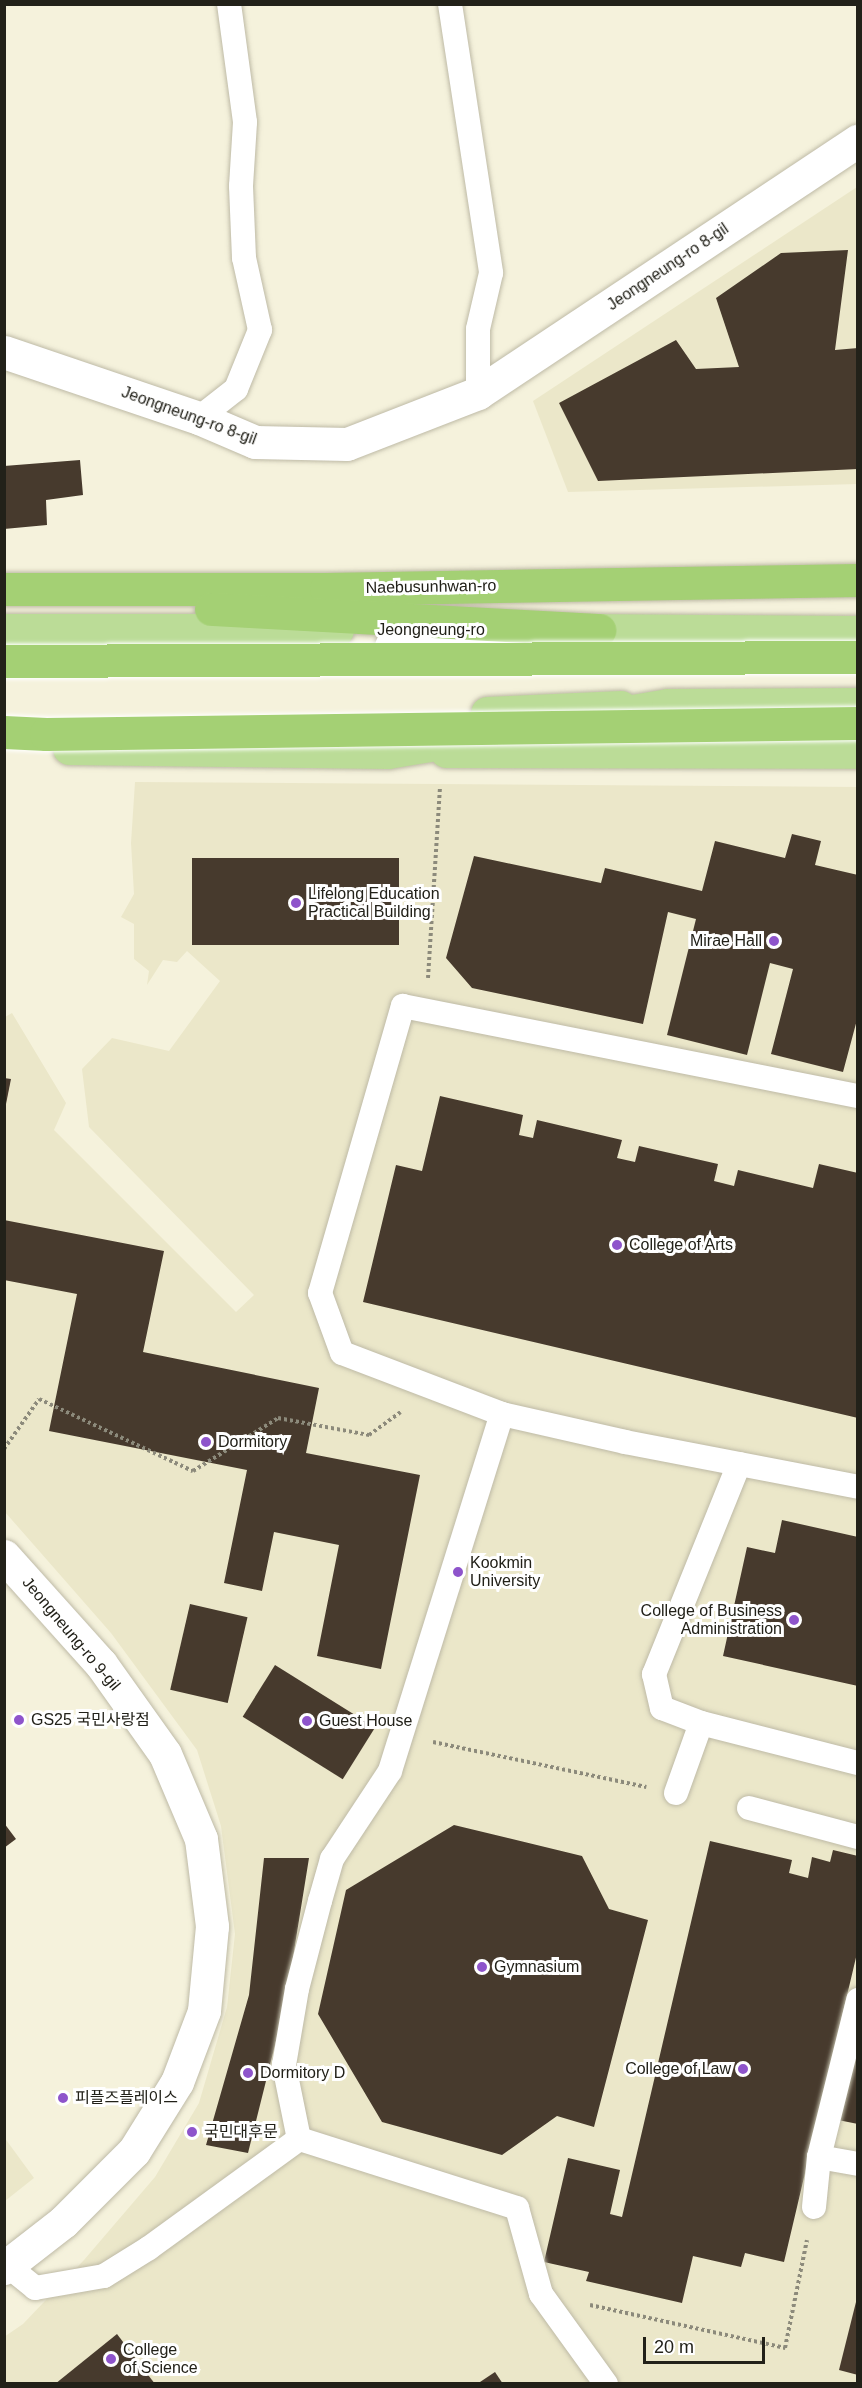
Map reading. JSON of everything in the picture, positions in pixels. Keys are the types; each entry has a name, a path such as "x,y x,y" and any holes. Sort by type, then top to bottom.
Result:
{"highway":[{"name":"Naebusunhwan-ro","path":"4,589 326,589 858,580"},
{"path":"4,599 599,630"},
{"path":"4,661 858,657"},
{"path":"4,732 46,734 858,723"}],"main road":[{"name":"Jeongneung-ro","path":"4,630 858,632"},
{"path":"185,752 392,717 668,705 858,704"},
{"path":"387,752 668,705"},
{"path":"4,747 185,752 858,752"}],"street":[{"name":"Jeongneung-ro 8-gil","path":"4,352 199,418 255,442 347,444 478,393 858,141"},
{"path":"4,674 599,630"},
{"name":"Jeongneung-ro 9-gil","path":"4,1556 101,1664 165,1754 201,1839 212,1926 204,2011 177,2082 134,2151 63,2222 6,2267"}],"lane":[{"path":"199,418 236,389 260,330 244,258 241,186 245,122 229,4"},
{"path":"450,4 491,273 478,328 478,393"},
{"path":"858,1096 403,1006 320,1293 342,1353 502,1414 625,1443 858,1486"},
{"path":"299,2139 285,2065 297,1989 320,1901 332,1859 390,1771 502,1414"},
{"path":"739,1464 654,1674 662,1708 702,1723 858,1763"},
{"path":"676,1793 702,1723"},
{"path":"749,1808 858,1837"},
{"path":"814,2206 819,2157 858,2000"},
{"path":"6,2267 36,2288 104,2276 149,2248 299,2139"},
{"path":"299,2139 517,2208 541,2294 606,2384"},
{"path":"819,2157 858,2164"}],"path":[{"path":"426,1011 443,751"},
{"path":"4,1449 39,1399 193,1471 278,1418 369,1435 434,1389"},
{"path":"401,1736 676,1793"},
{"path":"541,2294 785,2348 814,2206"}],"shaded area":[{"path":"857,187 857,484 568,492 533,401"},
{"name":"Kookmin University","path":"135,782 857,787 857,2383 5,2383 4,2337 23,2324 84,2260 155,2177 199,2103 227,2007 235,1934 221,1826 197,1750 111,1633 5,1512 5,1017 12,1013 66,1103 54,1130 236,1312 254,1295 89,1127 82,1069 112,1038 169,1051 220,981 187,951 177,962 163,960 147,985 149,971 134,959 134,924 121,917 134,894 131,843"},
{"path":"4,2137 34,2178 5,2201 4,2201"}],"building":[{"path":"848,250 835,350 858,348 858,469 598,481 559,403 676,340 696,369 739,367 716,298 781,253"},
{"path":"80,460 83,495 46,500 47,525 4,529 4,466"},
{"path":"792,834 821,841 815,865 858,875 858,1016 843,1072 771,1054 793,969 770,963 747,1055 667,1035 696,919 668,912 643,1024 472,988 446,958 474,856 601,883 605,868 702,891 715,841 785,858"},
{"name":"Lifelong Education Practical Building","path":"192,858 399,858 399,945 192,945"},
{"path":"4,1078 11,1079 6,1104 4,1104"},
{"name":"College of Arts","path":"440,1096 523,1115 519,1135 533,1138 537,1120 622,1140 617,1158 635,1162 639,1146 718,1164 714,1181 734,1186 738,1170 813,1188 819,1164 858,1173 858,1418 363,1302 396,1165 422,1171"},
{"name":"Dormitory","path":"4,1220 164,1251 143,1352 319,1388 306,1453 420,1475 381,1669 317,1656 339,1545 274,1532 262,1591 224,1583 247,1470 49,1431 77,1294 4,1280"},
{"name":"College of Business Administration","path":"782,1520 858,1537 858,1686 723,1656 747,1547 775,1553"},
{"path":"190,1604 247,1617 228,1703 170,1690"},
{"name":"Guest House","path":"275,1665 375,1728 343,1779 243,1717"},
{"path":"4,1823 16,1839 4,1848"},
{"name":"Gymnasium","path":"454,1825 582,1856 609,1909 648,1920 594,2127 557,2116 502,2155 382,2122 318,2014 346,1890"},
{"name":"College of Law","path":"710,1841 792,1860 789,1873 808,1878 812,1857 830,1862 833,1850 858,1856 858,1949 784,2262 745,2253 741,2267 693,2256 682,2303 586,2281 589,2272 544,2262 568,2158 620,2170 610,2214 622,2217"},
{"name":"Dormitory D","path":"264,1858 309,1858 286,2001 248,2153 206,2145 249,1995"},
{"path":"858,2035 858,2124 838,2120"},
{"path":"858,2298 858,2375 839,2370"},
{"name":"College of Science","path":"117,2334 155,2384 55,2384"},
{"path":"495,2372 503,2384 477,2384"}],"place":[{"name":"Lifelong Education Practical Building","path":"296,903"},
{"name":"Mirae Hall","path":"774,941"},
{"name":"College of Arts","path":"617,1245"},
{"name":"Dormitory","path":"206,1442"},
{"name":"Kookmin University","path":"458,1572"},
{"name":"College of Business Administration","path":"794,1620"},
{"name":"GS25 국민사랑점","path":"19,1720"},
{"name":"Guest House","path":"307,1721"},
{"name":"Gymnasium","path":"482,1967"},
{"name":"College of Law","path":"743,2069"},
{"name":"Dormitory D","path":"248,2073"},
{"name":"피플즈플레이스","path":"63,2098"},
{"name":"국민대후문","path":"192,2132"},
{"name":"College of Science","path":"111,2359"}]}
